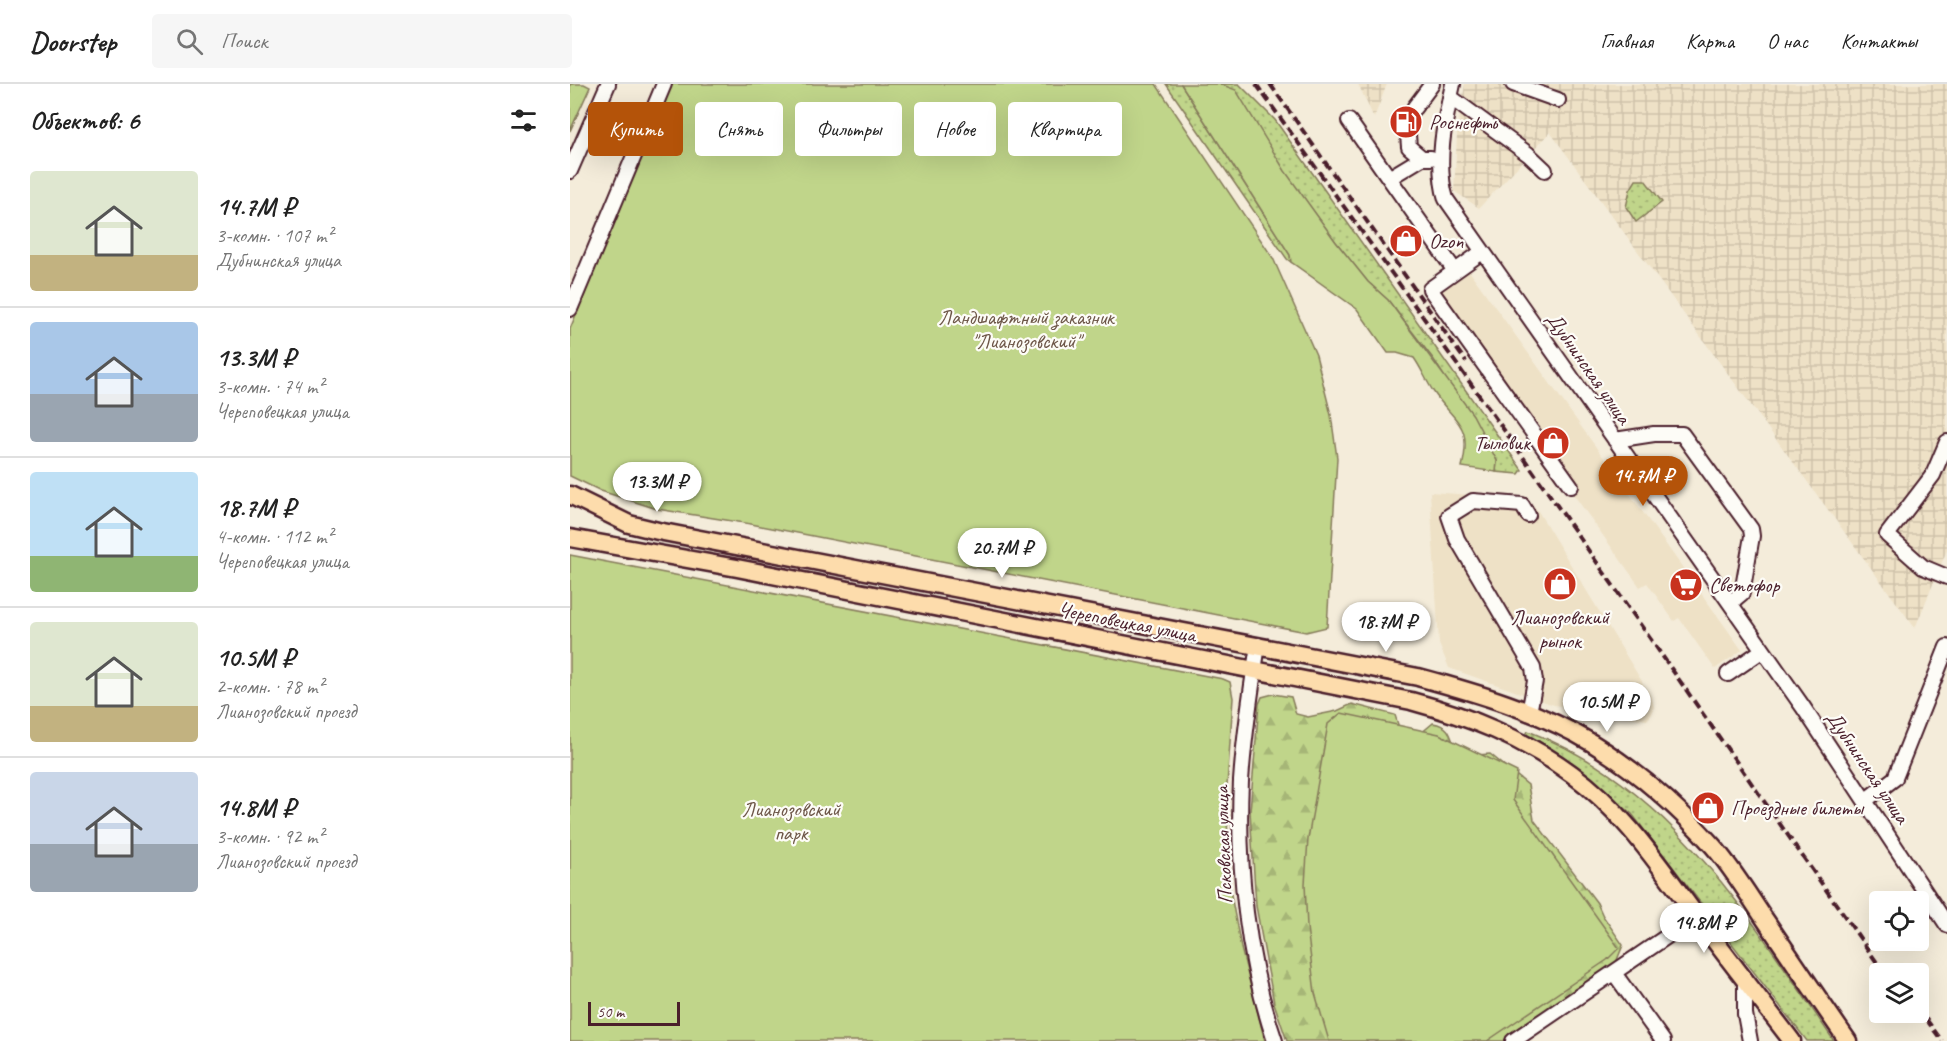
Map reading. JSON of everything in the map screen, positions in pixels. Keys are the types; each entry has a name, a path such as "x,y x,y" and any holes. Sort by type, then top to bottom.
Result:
{"main road":[{"name":"Череповецкая улица","path":"570,495 629,524 1418,677 1529,713 1590,742 1615,758 1681,812 1728,865 1848,1041"},
{"name":"Череповецкая улица","path":"570,538 737,568 1411,701 1467,718 1504,733 1557,763 1625,820 1792,1041"}],"street":[{"path":"570,171 608,84"},
{"path":"570,309 575,282 664,84"},
{"path":"1414,108 1432,84"},
{"path":"1513,84 1558,100"},
{"path":"1451,90 1545,170"},
{"name":"Дубнинская улица","path":"1451,90 1444,128 1442,159 1442,187 1446,198 1763,650 1866,800 1947,925"},
{"path":"1349,121 1455,271"},
{"path":"1408,135 1410,147 1422,158"},
{"path":"1389,178 1422,158 1442,159"},
{"path":"1482,252 1430,290 1571,486"},
{"path":"1615,440 1654,434 1682,434 1751,529 1752,536 1742,593 1730,603"},
{"path":"1947,442 1933,475 1887,535 1923,567 1947,577"},
{"path":"1528,515 1522,505 1473,501 1449,516 1457,539 1533,668 1535,681 1529,713"},
{"name":"Череповецкая улица","path":"570,502 632,530 710,546 739,546"},
{"name":"Череповецкая улица","path":"570,530 708,557 737,568"},
{"name":"Псковская улица","path":"1258,645 1241,778 1242,860 1247,921 1263,1001 1275,1041"},
{"path":"1866,800 1895,778 1947,647"},
{"path":"1728,674 1763,650"},
{"path":"1513,1041 1697,916"},
{"path":"1614,973 1663,1041"},
{"path":"1745,979 1745,1014 1750,1041"}],"shaded area":[{"path":"1358,84 1387,84 1374,118"},
{"path":"1465,84 1947,84 1947,550 1915,628 1550,132 1479,208 1454,191 1457,135"},
{"path":"1467,268 1742,650 1715,669 1679,618 1674,621 1647,583 1640,587 1430,295"},
{"path":"1430,492 1527,499 1538,511 1652,698 1654,707 1647,720 1554,705 1449,668 1439,644"}],"green space":[{"path":"570,84 584,84 590,87 570,131"},
{"name":"Ландшафтный заказник \"Лианозовский\"","path":"672,84 1156,84 1273,258 1316,355 1331,415 1337,458 1327,627 1306,632 751,524 657,509 601,491 570,476 570,329 642,156 683,156 683,102 665,102"},
{"path":"1166,84 1181,84 1290,255 1291,262 1287,259"},
{"path":"1181,84 1220,84 1236,90 1285,171 1336,242 1368,282 1388,300 1473,415 1497,461 1496,472 1462,467 1465,452 1463,432 1433,391 1414,358 1388,353 1357,309 1291,262 1290,255"},
{"path":"1220,84 1239,84 1275,120 1522,470 1519,474 1496,472 1497,461 1434,360 1388,300 1368,282 1336,242"},
{"path":"1636,180 1645,180 1662,202 1636,222 1626,207 1630,190"},
{"name":"Лианозовский парк","path":"570,555 1230,682 1233,698 1227,786 1228,879 1241,948 1265,1041 570,1041"},
{"path":"1273,694 1291,697 1296,714 1308,717 1337,711 1352,704 1395,715 1400,731 1414,739 1433,723 1439,724 1449,731 1455,748 1476,755 1490,754 1528,785 1534,820 1597,903 1623,945 1613,970 1601,990 1585,989 1507,1041 1287,1041 1274,1003 1256,906 1250,811 1259,704 1262,697"},
{"path":"1341,713 1439,734 1517,772 1513,800 1619,948 1607,960 1487,1041 1329,1041 1315,993 1307,927 1305,884 1308,839 1328,724"},
{"path":"1528,731 1579,755 1625,785 1666,821 1704,861 1739,904 1834,1041 1807,1041 1632,814 1582,772 1526,735"}],"tunnel":[{"path":"1408,135 1414,108"}],"railway":[{"path":"1256,84 1514,444 1877,963"},
{"path":"1270,84 1466,362"},
{"path":"1929,1023 1942,1041"}],"place":[{"name":"Роснефть","path":"1406,122"},
{"name":"Ozon","path":"1406,241"},
{"name":"Тыловик","path":"1553,443"},
{"name":"Лианозовский рынок","path":"1560,584"},
{"name":"Светофор","path":"1686,585"},
{"name":"Проездные билеты","path":"1708,808"}]}
